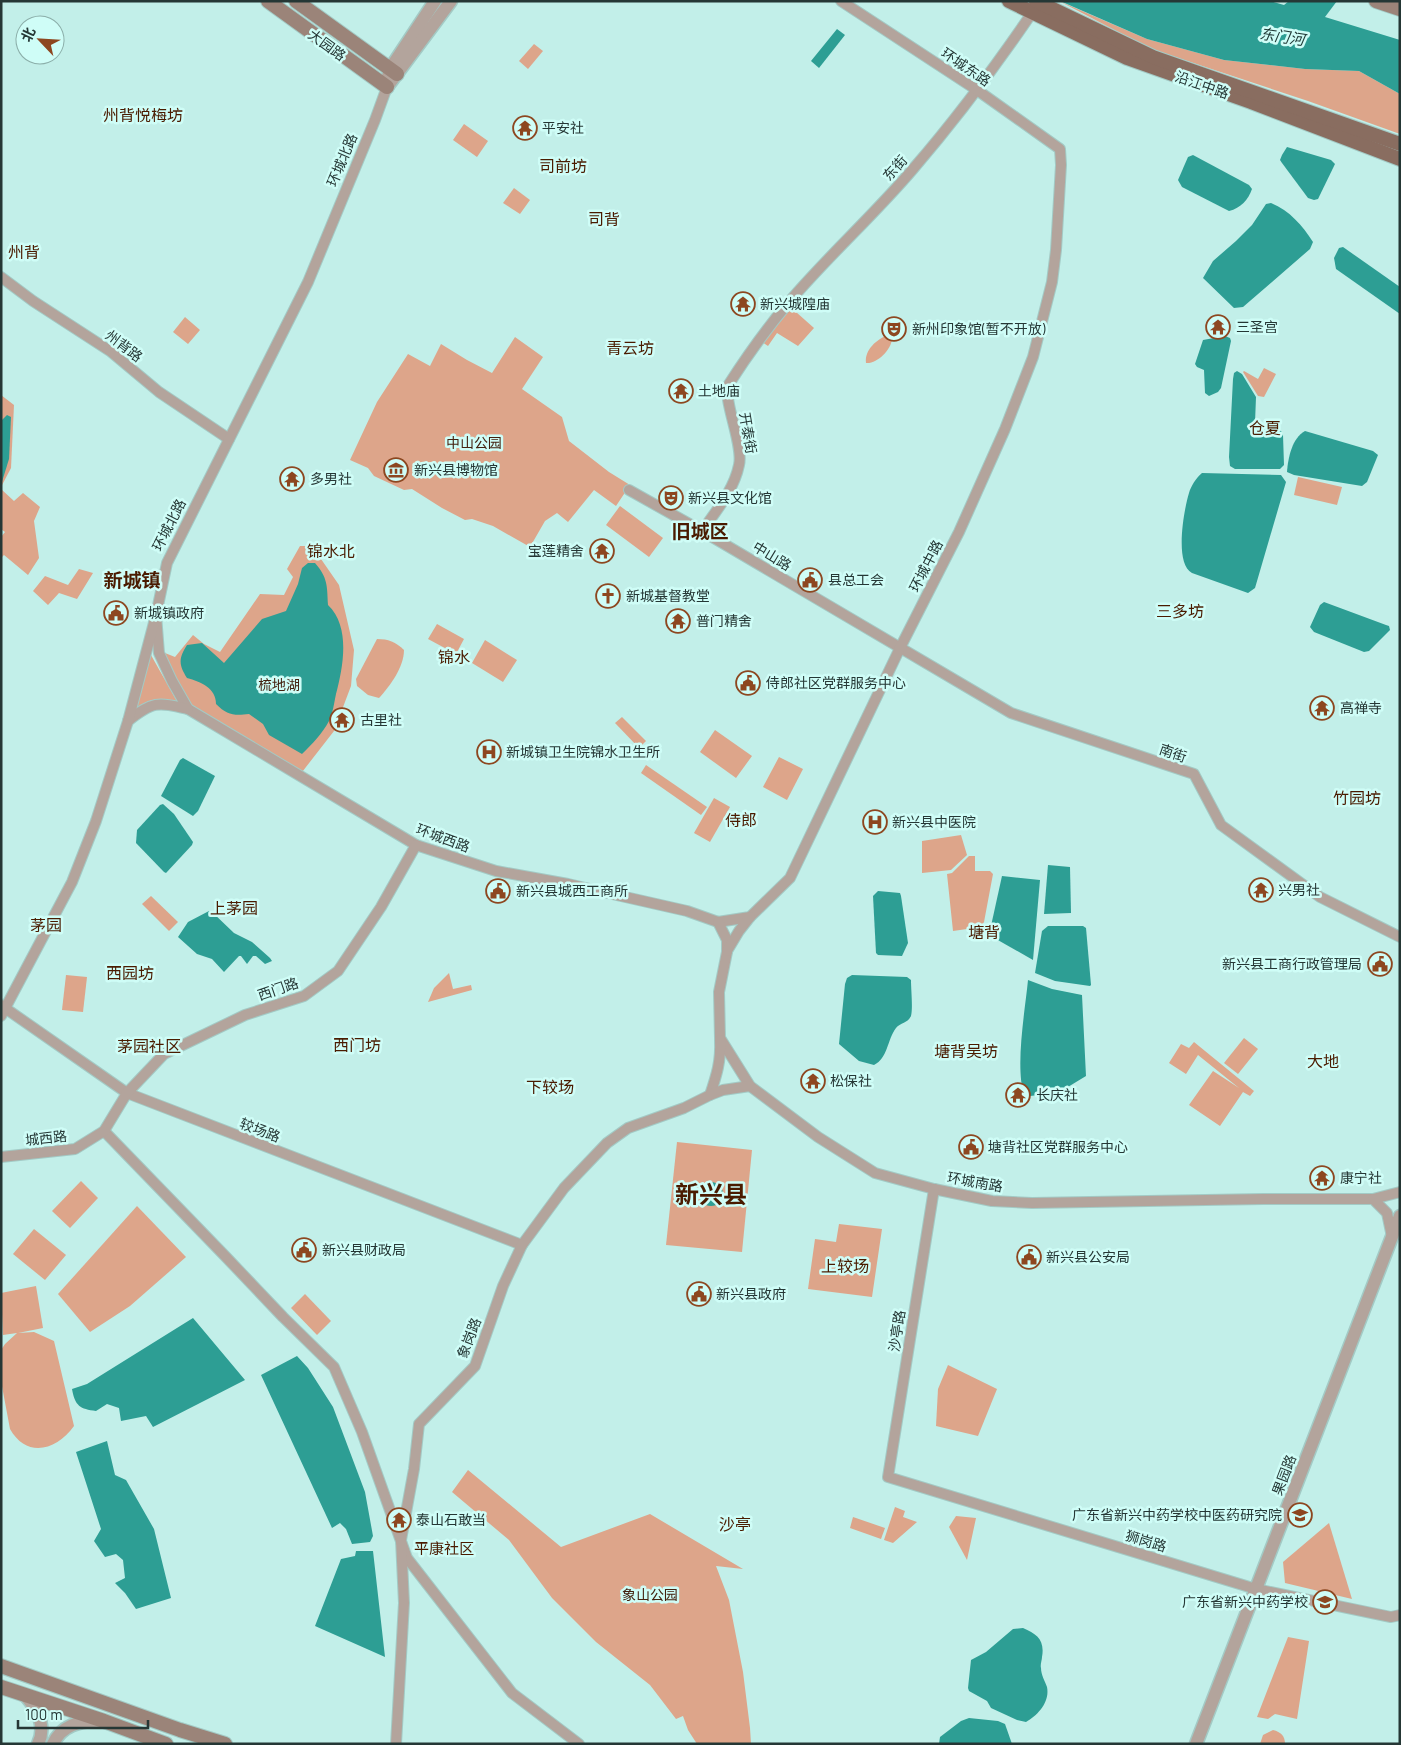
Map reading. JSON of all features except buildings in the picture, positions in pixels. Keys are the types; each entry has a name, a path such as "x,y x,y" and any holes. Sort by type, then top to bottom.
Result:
{"main road":[{"name":"大园路","path":"268,1 387,87"},
{"name":"大园路","path":"296,1 394,72"},
{"name":"沿江中路","path":"1009,1 1035,6 1153,57 1400,144"},
{"path":"1376,1 1400,8"},
{"name":"沿江中路","path":"1035,6 1127,58 1251,102 1400,159"},
{"path":"1,1666 180,1730 226,1744"},
{"path":"1,1686 166,1744"}],"street":[{"name":"环城北路","path":"2,1010 72,882 96,821 128,721 156,615 167,563 308,282 394,72 435,1"},
{"name":"环城北路","path":"394,72 451,1"},
{"name":"环城东路","path":"841,1 977,90 1060,149 1062,166"},
{"name":"东街","path":"759,340 790,301 912,170 977,90 1035,6"},
{"name":"环城中路","path":"727,952 739,931 750,917 790,878 900,648 966,518 1005,429 1033,357 1052,282 1062,166"},
{"name":"州背路","path":"1,277 33,301 110,351 159,392 229,439"},
{"name":"开泰街","path":"702,531 728,493 740,465 738,443 728,403 727,387 759,340"},
{"name":"中山路","path":"629,490 900,648"},
{"name":"环城西路","path":"156,615 159,653 188,709"},
{"name":"南街","path":"900,648 1012,713 1194,774 1222,825 1320,897 1400,937"},
{"name":"环城西路","path":"128,721 145,707 163,703 188,709 416,845 496,871 568,884 687,911 718,922"},
{"name":"西门路","path":"127,1093 164,1054 245,1015 304,996 338,971 381,907 416,845"},
{"path":"710,1095 718,1072 720,1056 719,992 727,952 727,940 718,922 750,917"},
{"name":"较场路","path":"2,1010 127,1093 522,1245"},
{"name":"环城南路","path":"720,1038 750,1086 818,1137 875,1173 934,1189 992,1201 1032,1203 1263,1198 1373,1199 1400,1192"},
{"name":"象岗路","path":"396,1744 404,1603 400,1540 414,1469 419,1424 474,1366 503,1286 522,1245 564,1188 607,1143 628,1128 684,1108 710,1095 723,1090 750,1086"},
{"name":"城西路","path":"1,1157 75,1149 104,1131 127,1093"},
{"path":"104,1131 283,1317 334,1367 362,1432 407,1558 512,1693 579,1744"},
{"name":"沙亭路","path":"888,1477 934,1189"},
{"path":"1373,1199 1387,1213 1392,1236"},
{"name":"果园路","path":"1196,1744 1400,1216"},
{"name":"狮岗路","path":"888,1477 1256,1589 1391,1617 1400,1615"},
{"path":"25,1695 34,1705 43,1732 38,1744"},
{"path":"53,1744 61,1731 73,1725 86,1720 104,1721"}],"green space":[{"path":"1059,1 1147,39 1224,60 1305,69 1359,71 1400,94 1400,134 1308,101 1151,49"},
{"path":"534,44 543,51 528,69 519,61"},
{"path":"464,124 488,141 477,157 453,140"},
{"path":"514,188 530,200 520,214 503,203"},
{"path":"787,304 814,328 798,346 777,333 768,346 759,340"},
{"path":"185,317 200,330 188,344 173,332"},
{"path":"888,335 892,339 886,352 879,359 866,363 869,349 880,339"},
{"name":"中山公园","path":"515,337 543,357 522,389 562,417 569,441 609,472 630,485 616,506 594,490 568,522 557,513 545,521 530,547 493,526 472,519 465,520 412,489 404,490 374,476 368,468 350,460 377,402 408,354 430,366 441,344 492,373"},
{"path":"1264,368 1276,374 1264,397 1258,396 1243,372 1258,379"},
{"path":"1,395 14,405 11,468 1,487"},
{"path":"1298,477 1342,487 1337,505 1294,495"},
{"path":"1,489 14,501 23,493 40,507 34,521 39,558 28,575 4,555 1,558 1,537 5,532 1,529"},
{"path":"620,506 663,538 649,557 606,525"},
{"name":"梳地湖","path":"300,546 312,546 339,585 354,650 351,686 334,731 299,776 188,709 160,651 175,657 193,635 204,644 220,652 260,594 284,595 293,577 287,569"},
{"path":"79,569 93,573 77,599 59,593 48,605 33,591 45,576 68,585"},
{"path":"437,624 464,639 456,654 428,639"},
{"path":"377,639 392,642 404,650 399,669 392,682 379,698 368,695 357,686 356,679"},
{"path":"485,640 517,660 503,682 472,663"},
{"path":"147,648 178,703 155,700 135,710"},
{"path":"622,717 646,741 639,748 615,723"},
{"path":"715,730 752,756 736,778 700,752"},
{"path":"779,757 803,769 787,800 763,787"},
{"path":"646,765 707,807 701,815 641,773"},
{"path":"714,798 730,807 710,842 694,833"},
{"path":"961,835 967,855 951,870 922,873 922,841"},
{"path":"969,856 975,856 975,871 990,871 993,874 984,922 981,927 953,931 947,874 952,873"},
{"path":"151,896 178,922 169,931 142,904"},
{"path":"449,973 453,989 471,985 472,990 428,1002 434,988"},
{"path":"66,975 87,977 83,1012 62,1010"},
{"path":"1244,1038 1258,1049 1238,1074 1224,1063"},
{"path":"1194,1042 1254,1091 1250,1096 1243,1092 1220,1126 1189,1105 1213,1071 1239,1088 1198,1055 1186,1074 1169,1063 1181,1044 1189,1048"},
{"path":"677,1142 752,1150 742,1252 666,1245"},
{"path":"81,1181 98,1198 70,1228 52,1211"},
{"path":"137,1206 186,1257 130,1306 90,1332 58,1294"},
{"path":"839,1224 882,1229 872,1297 808,1289 815,1239 836,1242"},
{"path":"34,1229 66,1255 45,1280 13,1254"},
{"path":"36,1286 43,1328 18,1333 34,1332 54,1341 74,1426 59,1441 42,1448 33,1448 25,1445 10,1429 1,1381 1,1350 17,1333 3,1335 1,1293"},
{"path":"305,1294 331,1321 317,1335 291,1308"},
{"path":"948,1365 997,1389 978,1436 936,1426 938,1389"},
{"name":"象山公园","path":"468,1470 561,1547 650,1514 743,1569 716,1566 729,1600 743,1672 751,1744 697,1744 688,1730 683,1716 676,1719 650,1685 596,1642 552,1598 509,1540 452,1492"},
{"path":"895,1507 905,1511 903,1517 917,1522 893,1543 884,1540"},
{"path":"956,1516 976,1518 967,1560 949,1527"},
{"path":"853,1517 885,1528 881,1539 850,1528"},
{"path":"1329,1523 1352,1599 1285,1583 1283,1562"},
{"path":"1288,1637 1309,1641 1297,1719 1275,1714 1268,1719 1257,1717"},
{"path":"1273,1730 1282,1735 1285,1744 1260,1744 1263,1735"}],"water":[{"name":"东门河","path":"1060,1 1270,1 1284,5 1289,1 1337,1 1325,17 1400,40 1400,94 1359,71 1305,69 1224,60 1147,39"},
{"path":"837,29 845,35 819,68 811,61"},
{"path":"1287,147 1331,160 1335,164 1318,199 1308,198 1280,160"},
{"path":"1193,155 1249,185 1252,189 1243,203 1229,211 1182,187 1178,180 1188,157"},
{"path":"1271,203 1295,219 1313,242 1310,249 1243,307 1234,308 1203,278 1213,261 1252,225 1266,204"},
{"path":"1343,247 1400,287 1400,314 1336,269 1334,258 1339,248"},
{"path":"1225,336 1230,338 1231,341 1221,388 1218,392 1209,396 1205,393 1204,370 1195,364 1203,340"},
{"path":"1237,371 1242,374 1256,397 1255,423 1281,431 1283,435 1284,465 1280,469 1235,469 1230,466 1233,379 1234,373"},
{"path":"7,415 11,417 9,459 1,485 1,421"},
{"path":"1305,431 1373,451 1378,455 1367,482 1362,486 1294,475 1287,472 1294,443"},
{"path":"1202,473 1281,475 1286,482 1255,588 1248,593 1192,573 1186,568 1182,548 1185,511 1191,488"},
{"name":"梳地湖","path":"308,563 315,563 325,578 328,605 340,624 343,660 330,718 314,742 302,754 269,735 263,724 249,714 231,714 220,708 207,686 187,678 182,669 181,658 187,645 202,643 224,663 262,619 286,611 298,584 302,568"},
{"path":"1324,602 1389,626 1390,630 1369,651 1364,652 1314,632 1310,627 1320,605"},
{"path":"183,758 215,776 198,811 193,816 161,796 180,760"},
{"path":"163,804 174,814 193,842 166,873 136,843 137,830"},
{"path":"1048,865 1070,867 1071,913 1044,914"},
{"path":"1002,876 1040,880 1033,960 989,935"},
{"path":"878,891 900,893 908,943 902,956 878,955 876,953 873,896"},
{"path":"209,911 234,933 252,942 272,961 265,964 256,956 253,956 247,964 239,956 224,972 212,959 197,954 178,937 188,922"},
{"path":"1048,926 1083,926 1086,928 1090,986 1055,981 1035,973 1042,931"},
{"path":"852,975 907,977 911,980 911,1016 896,1028 885,1053 879,1062 874,1065 859,1061 839,1044 845,984 847,978"},
{"path":"1028,980 1052,989 1082,995 1086,1076 1058,1093 1024,1095 1020,1069"},
{"path":"711,1182 720,1185 723,1194 720,1203 711,1206 702,1203 699,1194 702,1185"},
{"path":"193,1318 245,1380 153,1427 146,1416 121,1421 119,1408 107,1404 96,1411 79,1406 72,1389 87,1384"},
{"path":"297,1356 308,1368 333,1407 365,1492 373,1536 370,1542 352,1544 346,1529 340,1523 332,1528 261,1375"},
{"path":"107,1441 115,1475 126,1480 154,1529 171,1598 136,1609 115,1583 125,1578 123,1560 116,1554 105,1557 94,1541 101,1529 76,1452"},
{"path":"356,1551 373,1551 385,1657 315,1626 341,1559 355,1556"},
{"path":"1023,1628 1036,1635 1041,1642 1043,1651 1041,1671 1047,1687 1047,1698 1042,1708 1026,1722 991,1708 987,1701 969,1691 968,1688 971,1660 986,1652 1013,1629"},
{"path":"969,1718 998,1721 1005,1724 1012,1744 939,1744 940,1737 961,1721"}],"place":[{"name":"平安社","path":"525,128"},
{"name":"新兴城隍庙","path":"743,304"},
{"name":"三圣宫","path":"1218,327"},
{"name":"新州印象馆(暂不开放)","path":"894,329"},
{"name":"土地庙","path":"681,391"},
{"name":"新兴县博物馆","path":"396,470"},
{"name":"多男社","path":"292,479"},
{"name":"新兴县文化馆","path":"671,498"},
{"name":"宝莲精舍","path":"602,551"},
{"name":"县总工会","path":"810,580"},
{"name":"新城基督教堂","path":"608,596"},
{"name":"新城镇政府","path":"116,613"},
{"name":"普门精舍","path":"678,621"},
{"name":"侍郎社区党群服务中心","path":"748,683"},
{"name":"高禅寺","path":"1322,708"},
{"name":"古里社","path":"342,720"},
{"name":"新城镇卫生院锦水卫生所","path":"489,752"},
{"name":"新兴县中医院","path":"875,822"},
{"name":"兴男社","path":"1261,890"},
{"name":"新兴县城西工商所","path":"498,891"},
{"name":"新兴县工商行政管理局","path":"1380,964"},
{"name":"松保社","path":"813,1081"},
{"name":"长庆社","path":"1018,1095"},
{"name":"塘背社区党群服务中心","path":"971,1147"},
{"name":"康宁社","path":"1322,1178"},
{"name":"新兴县财政局","path":"304,1250"},
{"name":"新兴县公安局","path":"1029,1257"},
{"name":"新兴县政府","path":"699,1294"},
{"name":"广东省新兴中药学校中医药研究院","path":"1300,1515"},
{"name":"泰山石敢当","path":"399,1520"},
{"name":"广东省新兴中药学校","path":"1325,1602"}],"district":[{"name":"州背悦梅坊","path":"143,115"},
{"name":"司前坊","path":"563,166"},
{"name":"司背","path":"604,219"},
{"name":"州背","path":"24,252"},
{"name":"青云坊","path":"630,348"},
{"name":"仓夏","path":"1265,428"},
{"name":"旧城区","path":"700,531"},
{"name":"锦水北","path":"331,551"},
{"name":"新城镇","path":"132,580"},
{"name":"三多坊","path":"1180,611"},
{"name":"锦水","path":"454,657"},
{"name":"竹园坊","path":"1357,798"},
{"name":"侍郎","path":"741,820"},
{"name":"上茅园","path":"234,908"},
{"name":"茅园","path":"46,925"},
{"name":"塘背","path":"984,932"},
{"name":"西园坊","path":"130,973"},
{"name":"西门坊","path":"357,1045"},
{"name":"茅园社区","path":"149,1046"},
{"name":"塘背吴坊","path":"966,1051"},
{"name":"大地","path":"1323,1061"},
{"name":"下较场","path":"550,1087"},
{"name":"新兴县","path":"711,1195"},
{"name":"上较场","path":"845,1266"},
{"name":"沙亭","path":"735,1524"},
{"name":"平康社区","path":"444,1549"}]}
